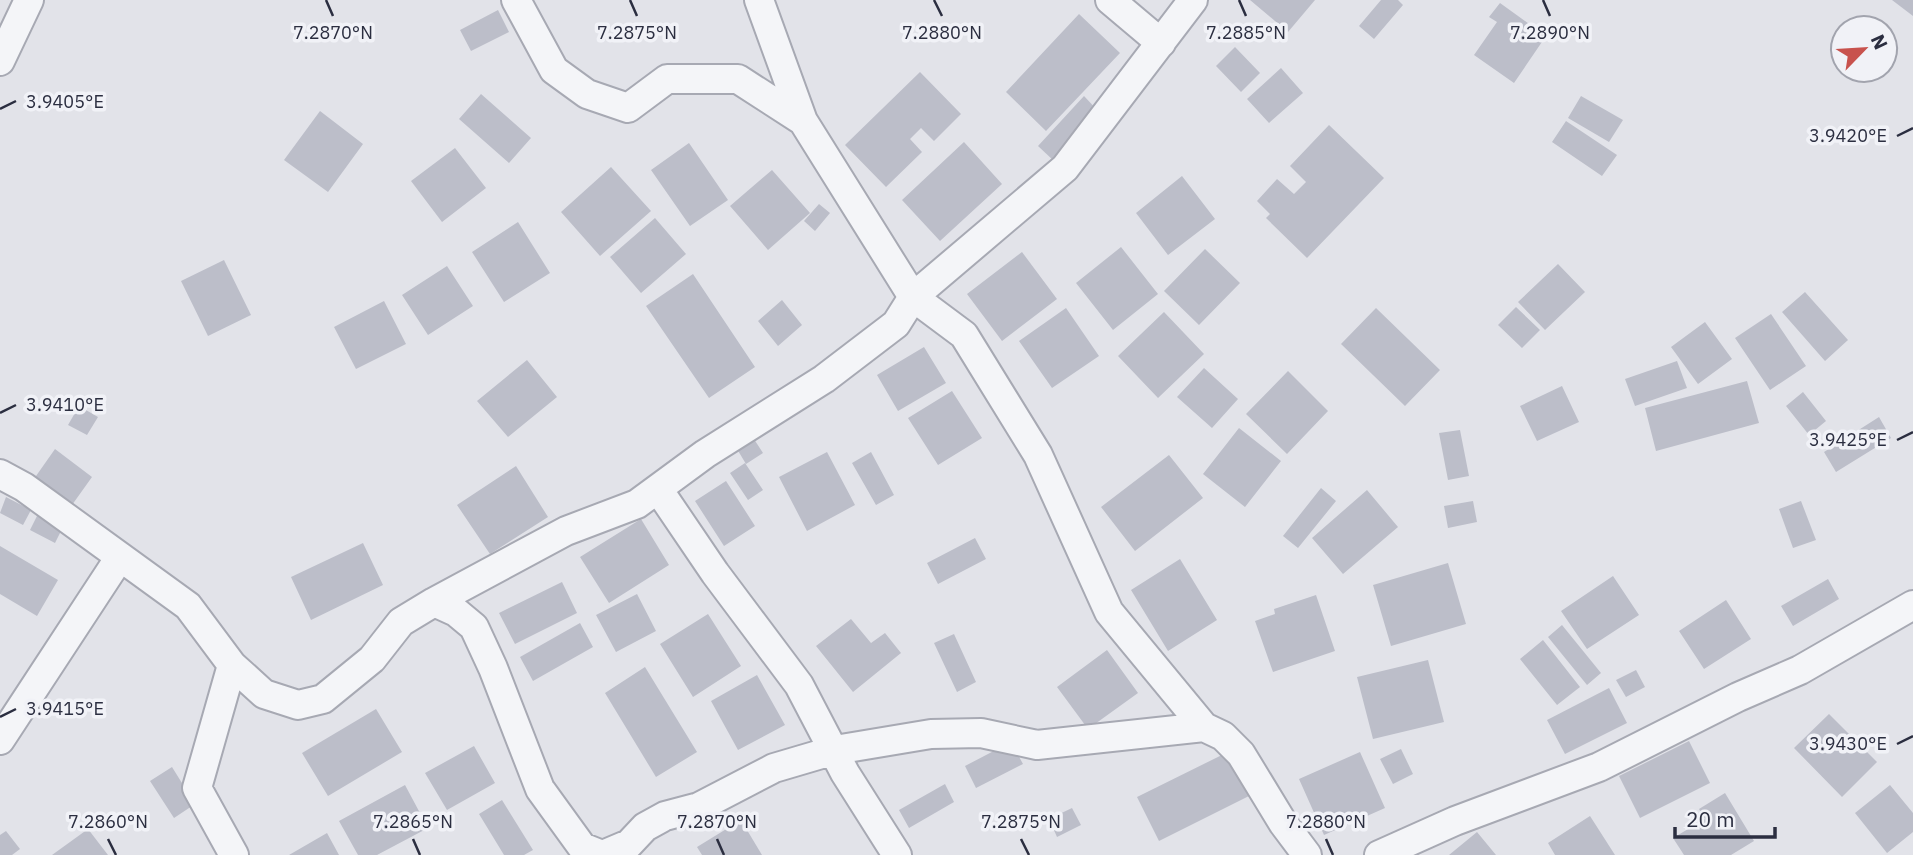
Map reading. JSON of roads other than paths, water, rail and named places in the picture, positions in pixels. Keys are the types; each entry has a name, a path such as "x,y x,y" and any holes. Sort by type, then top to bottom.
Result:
{"street":[{"path":"0,61 29,0"},
{"path":"516,0 554,70 587,94 628,108 667,79 738,79 803,121"},
{"path":"759,0 803,121 913,297 964,335 1038,455 1109,612 1204,727 1223,736 1241,754 1283,823 1307,855"},
{"path":"1110,0 1161,43"},
{"path":"0,474 24,486 188,606 232,665 264,694 298,705 323,699 372,659 401,622 566,531 637,504 705,454 824,379 896,324 913,297 1065,168 1194,0"},
{"path":"658,489 715,573 799,685 845,773 897,855"},
{"path":"0,740 120,557"},
{"path":"434,602 456,612 474,628 493,668 540,789 582,847 602,855 629,844 645,827 665,816 699,807 774,768 835,750 931,734 981,733 1037,745 1204,727"},
{"path":"1390,853 1455,821 1599,767 1800,670 1913,605"},
{"path":"232,665 197,788 233,855"}]}
